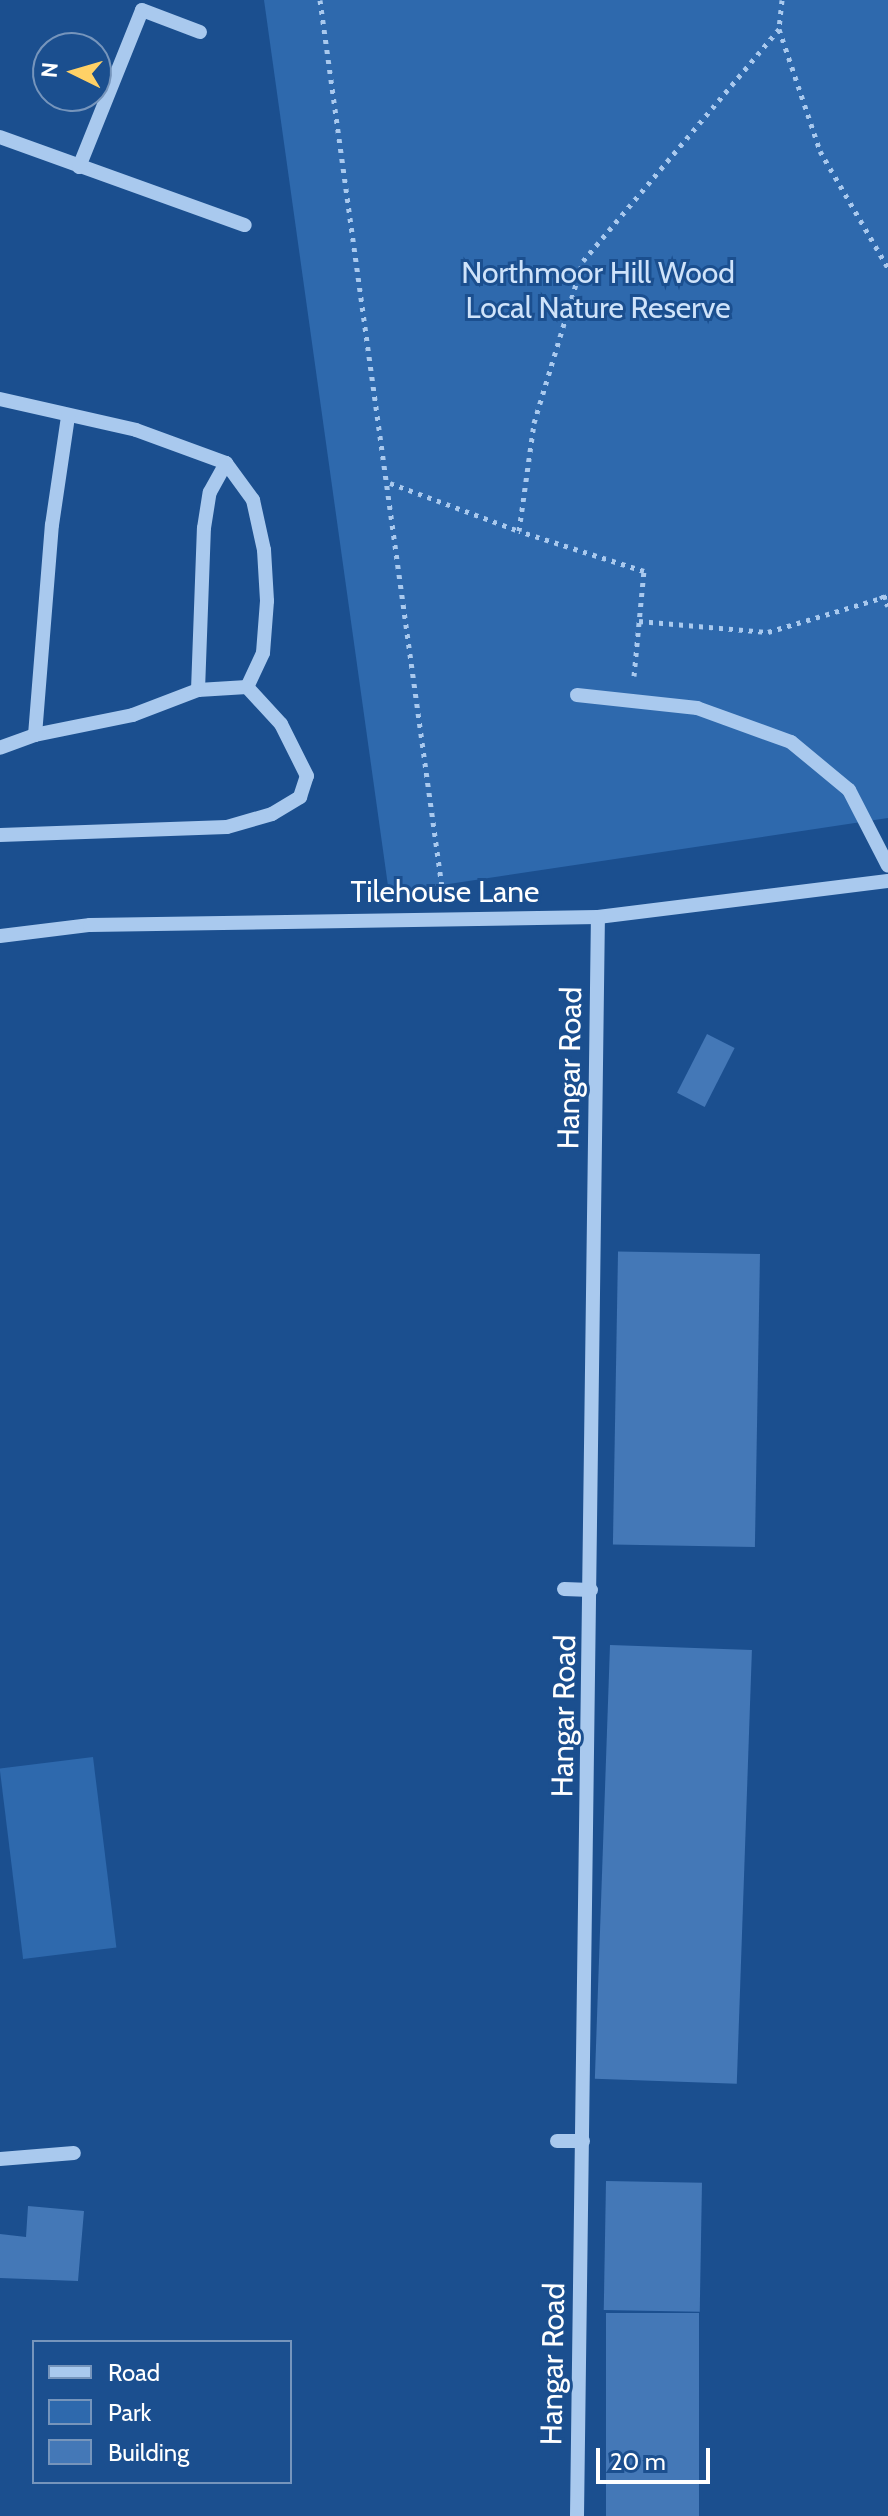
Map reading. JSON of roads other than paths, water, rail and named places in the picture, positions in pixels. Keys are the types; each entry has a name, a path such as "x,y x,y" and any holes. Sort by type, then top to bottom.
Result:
{"street":[{"path":"79,167 142,10 200,32"},
{"path":"0,137 245,225"},
{"path":"0,399 194,447 226,463 253,500 264,550 263,653 247,687"},
{"path":"35,735 52,525 68,416"},
{"path":"198,690 204,528 210,492 226,463"},
{"path":"0,748 35,735 120,719 198,690 247,687"},
{"path":"0,835 227,827 272,814 300,797 307,776 281,724 247,687"},
{"path":"577,695 697,708 791,742 849,790 888,866"},
{"name":"Tilehouse Lane","path":"0,936 106,924 598,917 701,900 888,881"},
{"name":"Hangar Road","path":"577,2516 598,917"},
{"path":"564,1589 591,1590"},
{"path":"557,2141 583,2141"},
{"path":"0,2159 74,2153"}],"park label":[{"name":"Northmoor Hill Wood Local Nature Reserve","path":"598,290"}]}
